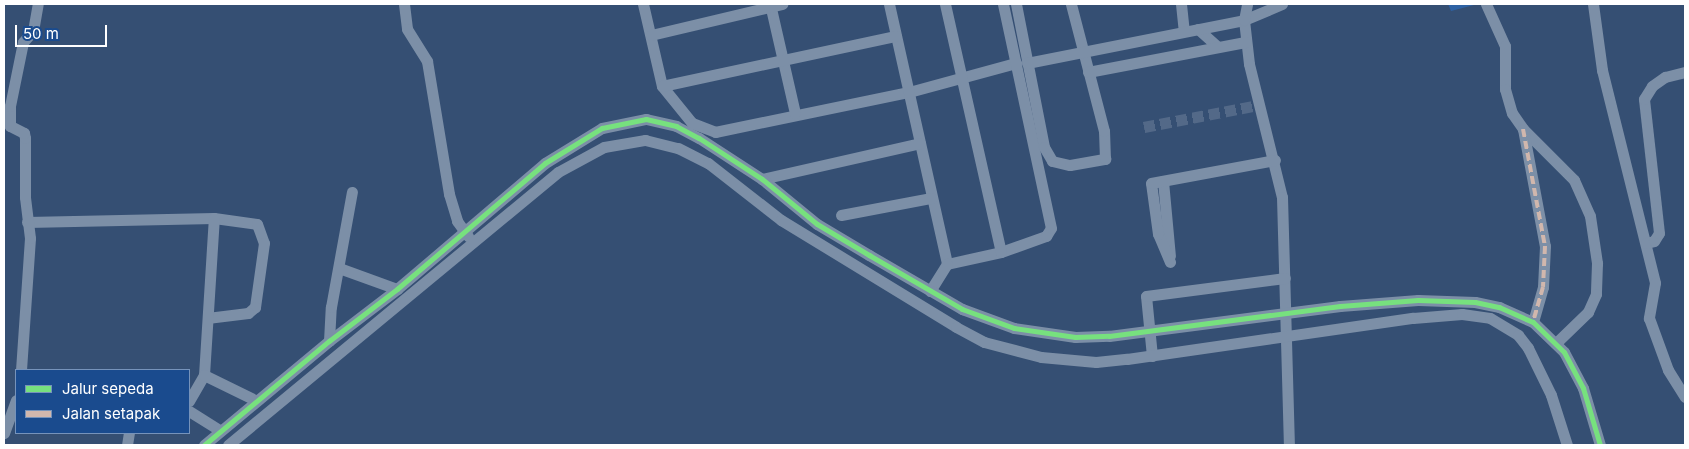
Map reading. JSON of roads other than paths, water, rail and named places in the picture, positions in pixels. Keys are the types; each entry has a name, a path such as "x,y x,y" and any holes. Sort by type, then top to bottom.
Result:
{"street":[{"path":"21,369 30,238 27,222 25,138 24,133 10,126 10,106 23,42 33,32 38,4"},
{"path":"404,4 406,30 427,61 449,194 464,231 473,242"},
{"path":"643,4 662,86 692,123 715,132 795,113 909,92 1021,63 1082,53 1244,20 1282,4"},
{"path":"889,4 947,264"},
{"path":"945,4 964,78 1001,252"},
{"path":"1004,4 1044,147 1052,161 1062,165 1105,159 1104,131 1082,53 1074,4"},
{"path":"930,291 947,264 1001,252 1046,236 1051,227 1021,63 1016,4"},
{"path":"1182,4 1184,31"},
{"path":"1247,4 1244,20 1245,42 1275,160 1282,197 1285,278 1283,317 1289,445"},
{"path":"1486,4 1505,46 1507,101 1523,129 1546,246 1544,281 1534,322"},
{"path":"1593,4 1602,70 1655,283 1649,318 1668,370 1685,397"},
{"path":"651,35 774,5 795,113"},
{"path":"1198,29 1217,46"},
{"path":"662,86 896,36"},
{"path":"1088,72 1245,42"},
{"path":"1646,244 1654,241 1659,233 1644,99 1652,86 1664,78 1685,72"},
{"path":"204,445 255,400 397,289 464,231 576,142 602,128 634,120 662,121 676,126 762,180 818,224 930,291 962,309 1014,328 1075,337 1151,344 1285,335 1449,315 1477,316 1498,322 1518,335 1532,355 1551,395 1567,445"},
{"path":"1523,129 1555,157 1574,180 1590,216 1595,242 1598,278 1594,302 1582,320 1556,343"},
{"path":"228,445 473,242 566,168 604,146 645,140 678,148 708,163 781,220 984,342 1041,357 1096,362 1151,344 1283,317 1445,300 1499,307 1534,322 1556,343 1577,374 1600,445"},
{"path":"762,180 920,142"},
{"path":"1163,181 1170,262 1158,234 1151,183 1275,160"},
{"path":"329,341 352,192"},
{"path":"842,215 931,198"},
{"path":"27,222 214,218 257,224 264,243 253,309 209,318"},
{"path":"190,399 204,375 214,218"},
{"path":"339,268 397,289"},
{"path":"1151,344 1146,296 1285,278"},
{"path":"204,375 255,400"},
{"path":"4,433 15,403"},
{"path":"190,412 219,430"}],"tunnel":[{"path":"1144,127 1258,105"}]}
